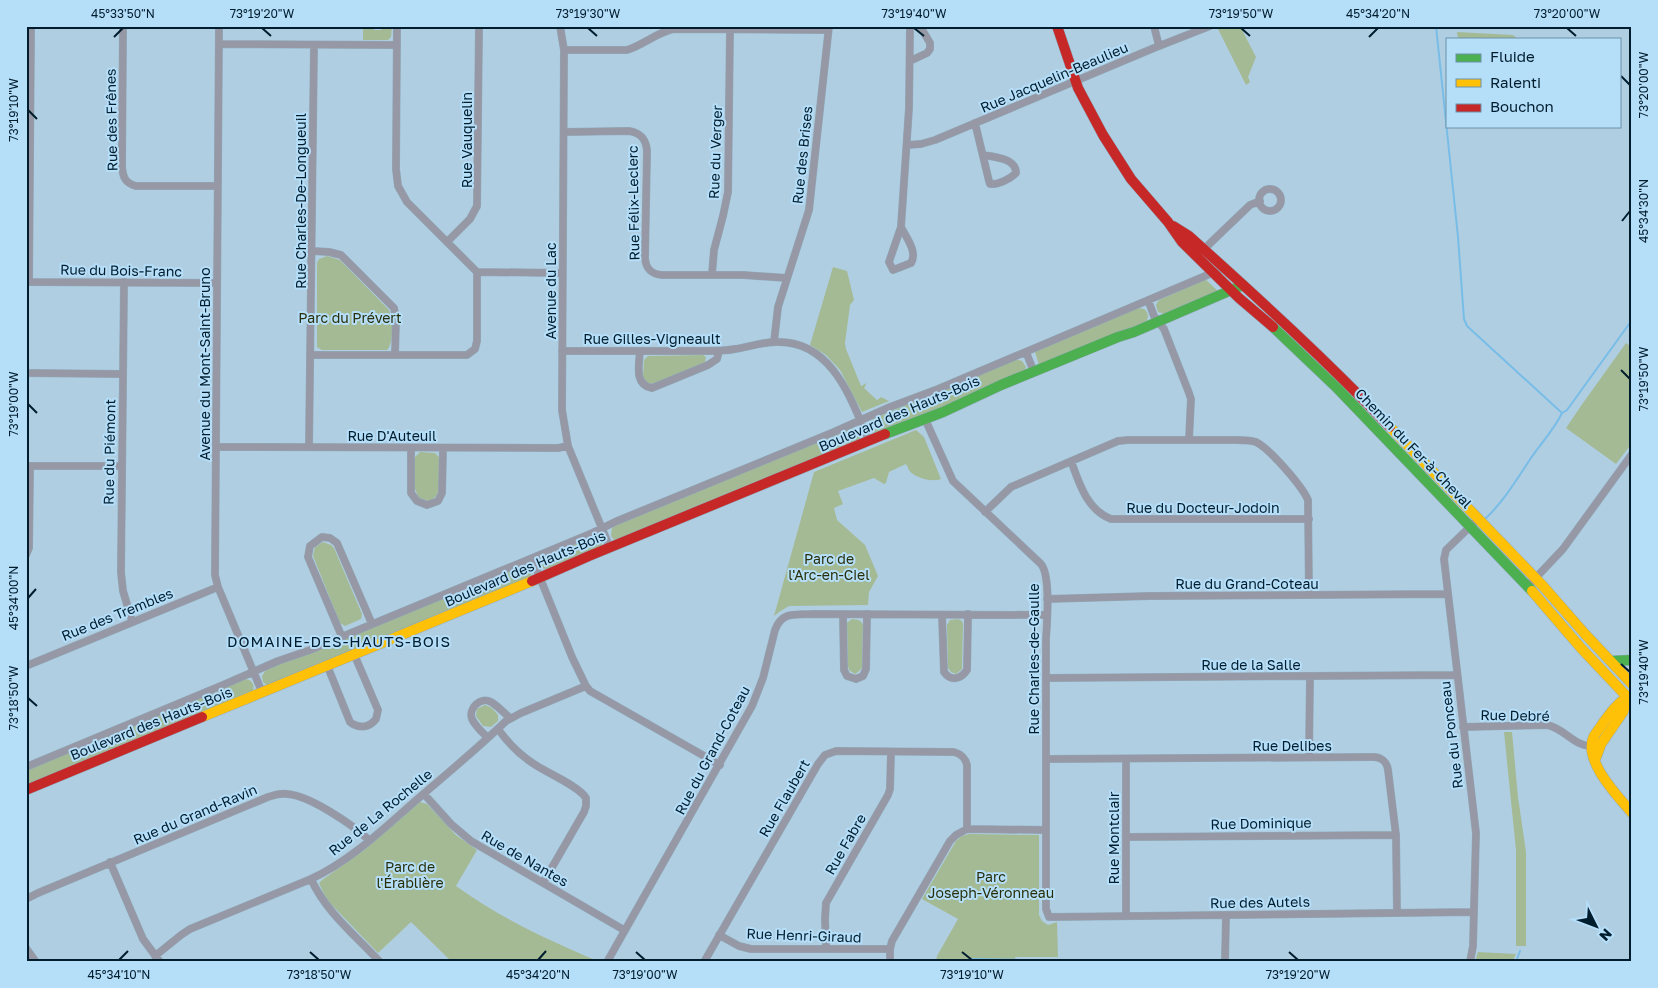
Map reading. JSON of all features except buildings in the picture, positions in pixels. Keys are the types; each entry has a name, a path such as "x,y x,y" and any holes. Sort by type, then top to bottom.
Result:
{"street":[{"path":"28,282 30,26"},
{"name":"Rue des Frênes","path":"123,26 122,166 125,180 136,186 217,186"},
{"name":"Avenue du Mont-Saint-Bruno","path":"219,26 215,560 218,587 262,692"},
{"path":"312,355 464,356 472,352 476,346 476,272 410,205 402,195 398,183 396,170 397,26"},
{"name":"Rue Vauquelin","path":"447,242 470,219 478,204 480,26"},
{"name":"Avenue du Lac","path":"560,26 564,50 562,410 568,446 610,548"},
{"path":"900,227 913,251 914,258 911,263 893,270 889,260 900,227 910,108 910,26"},
{"path":"910,61 930,49 930,43 920,26"},
{"name":"Chemin du Fer-à-Cheval","path":"1057,26 1076,81 1093,118 1117,159 1143,195 1168,222 1182,242 1224,268 1288,325 1347,382 1536,578 1632,684"},
{"path":"1154,26 1159,46"},
{"name":"Rue Jacquelin-Beaulieu","path":"907,144 924,144 1210,26"},
{"path":"564,50 622,51 637,47 660,33 673,29 829,28"},
{"name":"Rue des Brises","path":"774,342 776,313 810,203 829,28"},
{"name":"Rue du Verger","path":"712,274 714,250 728,196 730,29"},
{"path":"219,44 397,45"},
{"name":"Rue Charles-De-Longueuil","path":"309,447 312,355 314,45"},
{"path":"975,123 983,155 991,185 1004,181 1016,173 1016,168 1011,162 983,155"},
{"name":"Rue Félix-Leclerc","path":"564,132 629,131 643,137 646,144 645,258 648,268 657,274 712,274 786,278"},
{"path":"1199,253 1250,205 1260,201"},
{"path":"313,250 341,255 392,307 396,319 395,355"},
{"name":"Chemin du Fer-à-Cheval","path":"1199,253 1213,272 1232,291 1328,378 1551,610 1581,648 1630,697"},
{"name":"Boulevard des Hauts-Bois","path":"26,767 254,671 342,637 532,558 1224,268"},
{"path":"476,272 562,273"},
{"name":"Rue du Bois-Franc","path":"28,282 216,283"},
{"name":"Rue du Piémont","path":"124,282 121,576 125,599 132,621"},
{"name":"Boulevard des Hauts-Bois","path":"26,790 925,419 1243,285"},
{"path":"1148,300 1154,316 1164,329 1189,393 1190,440"},
{"name":"Rue Gilles-Vigneault","path":"562,350 719,351 774,342 785,342 800,346 816,354 833,368 843,383 869,441"},
{"path":"640,351 639,379 645,386 652,388 708,366 717,359 719,351"},
{"path":"1026,352 1034,372"},
{"path":"26,373 122,374"},
{"name":"Rue Charles-de-Gaulle","path":"925,419 951,479 1043,567 1046,573 1047,915"},
{"path":"985,512 1011,486 1123,440 1248,440 1259,444 1303,489 1308,500 1309,595"},
{"name":"Rue D'Auteuil","path":"216,447 558,448 568,446"},
{"path":"411,448 411,493 417,501 427,505 438,501 442,493 443,448"},
{"path":"1528,586 1563,549 1632,454"},
{"name":"Rue du Docteur-Jodoin","path":"1071,461 1088,501 1105,517 1111,519 1309,519"},
{"path":"26,555 29,548 28,466 121,466"},
{"path":"1438,493 1444,492 1458,505 1468,508"},
{"name":"Rue du Ponceau","path":"1470,962 1473,953 1476,833 1444,559 1445,552 1478,519"},
{"path":"342,637 308,557 310,546 322,537 330,538 337,543 372,624"},
{"path":"532,558 572,657 590,691 720,765"},
{"name":"Rue des Trembles","path":"26,666 218,587"},
{"name":"Rue du Grand-Coteau","path":"1047,599 1150,596 1447,594"},
{"path":"843,615 844,670 848,676 856,679 863,676 866,671 867,614"},
{"path":"942,615 944,672 947,676 955,678 962,676 967,670 968,614"},
{"name":"Rue du Grand-Coteau","path":"607,962 742,726 763,678 775,630 781,620 792,615 1047,615"},
{"path":"326,665 350,722 358,726 368,726 376,719 378,710 354,654"},
{"path":"1611,661 1632,660"},
{"name":"Rue de la Salle","path":"1046,678 1457,675"},
{"path":"1309,757 1310,676"},
{"name":"Rue de La Rochelle","path":"157,959 181,934 190,929 311,879 335,866 424,794 510,718 586,686"},
{"path":"1630,697 1616,705 1598,729 1593,738 1592,746 1595,760 1606,782 1632,813"},
{"path":"1595,760 1601,744 1623,712 1630,697"},
{"path":"488,738 472,720 474,705 482,701 489,701 510,718"},
{"name":"Rue Debré","path":"1463,727 1547,725 1555,727 1584,746 1592,746"},
{"path":"498,729 522,755 541,769 580,790 586,798 584,812 542,883"},
{"name":"Rue Flaubert","path":"704,962 822,758 827,754 836,751 954,752 963,756 967,768 967,829"},
{"name":"Rue Fabre","path":"826,949 826,903 888,796 890,789 891,752"},
{"name":"Rue Delibes","path":"1046,760 1309,757 1373,757 1381,759 1386,764 1388,770 1396,835 1397,913"},
{"name":"Rue Montclair","path":"1126,759 1126,916"},
{"name":"Rue du Grand-Ravin","path":"26,899 110,862 268,797 280,794 294,795 309,801 346,821 369,840"},
{"name":"Rue de Nantes","path":"424,794 465,837 624,930"},
{"path":"890,962 890,949 896,935 950,841 956,834 967,829 1046,830"},
{"name":"Rue Dominique","path":"1126,838 1396,835"},
{"path":"110,862 143,940 157,959"},
{"path":"311,879 320,898 380,962"},
{"name":"Rue des Autels","path":"1047,915 1054,918 1474,912"},
{"path":"1225,962 1226,915"},
{"name":"Rue Henri-Giraud","path":"719,935 739,946 751,949 890,949"},
{"path":"26,948 36,962"}],"green space":[{"path":"363,26 374,26 374,30 381,30 381,26 392,26 391,37 388,40 363,40"},
{"path":"1223,26 1240,26 1256,57 1248,77 1250,82 1246,85 1218,29"},
{"path":"1457,32 1513,35 1517,38 1458,38"},
{"name":"Parc du Prévert","path":"327,256 340,260 389,310 392,330 391,342 387,350 322,350 317,347 317,263 319,259"},
{"path":"833,267 847,271 854,300 850,305 845,343 861,386 867,383 864,388 877,400 881,397 889,401 862,412 840,370 826,355 810,345"},
{"path":"1205,279 1219,292 1165,314 1158,312 1156,305 1159,300"},
{"path":"1138,308 1144,309 1148,314 1145,323 1039,365 1035,352 1037,350"},
{"path":"1626,343 1632,347 1632,443 1616,464 1566,428"},
{"path":"703,355 706,357 703,364 654,384 647,383 643,377 644,360 648,356"},
{"path":"1015,359 1022,361 1026,367 1021,374 880,433 872,433 868,429 869,422 875,418"},
{"path":"849,428 859,432 860,439 858,441 615,541 611,536 612,528 617,525"},
{"name":"Parc de l'Arc-en-Ciel","path":"916,430 924,437 941,479 930,480 916,476 910,472 906,464 889,472 884,484 874,478 838,491 843,504 834,508 837,520 865,545 878,576 869,592 868,605 789,606 774,616 814,472"},
{"path":"420,452 435,453 439,457 439,489 434,498 429,501 419,498 415,489 415,457"},
{"path":"598,535 601,539 601,548 546,570 540,565 543,556"},
{"path":"323,542 334,548 362,614 361,619 345,626 340,623 313,556 315,547"},
{"path":"523,564 531,568 530,577 268,686 263,682 262,676 266,670"},
{"path":"852,619 859,620 863,624 862,668 855,674 849,670 848,666 847,623"},
{"path":"958,619 963,624 962,669 956,674 948,668 947,625 950,620"},
{"path":"244,679 252,683 254,687 252,693 26,787 26,769"},
{"path":"485,705 492,708 498,715 498,721 491,727 483,726 476,716 477,709"},
{"path":"1504,732 1512,732 1518,797 1526,852 1526,946 1516,946 1516,850"},
{"name":"Parc de l'Érablière","path":"420,802 427,804 456,835 477,850 456,886 491,909 526,928 600,962 452,962 411,922 378,953 330,903 319,883 363,851"},
{"name":"Parc Joseph-Véronneau","path":"969,834 1039,835 1039,915 1042,921 1048,925 1057,922 1058,957 1015,957 1016,962 936,962 937,956 958,919 922,899 956,841 962,836"},
{"path":"1478,952 1516,954 1512,962 1475,962"}],"waterway":[{"path":"1436,26 1446,122"},
{"path":"1447,128 1464,319 1467,326 1562,413 1567,410 1632,320"},
{"path":"1486,518 1510,490 1562,413"},
{"path":"1516,962 1520,951"},
{"path":"965,962 970,959 1025,960"}],"traffic: fast":[{"path":"885,434 943,412 1001,385 1134,332 1243,285"},
{"path":"1273,327 1337,388 1532,591"},
{"path":"1611,661 1632,660"}],"traffic: slow":[{"path":"1390,427 1543,586 1632,684"},
{"path":"202,717 532,581"},
{"path":"1532,591 1581,648 1632,702"},
{"path":"1595,760 1601,744 1623,712 1628,696"},
{"path":"1627,697 1620,702 1603,723 1594,736 1592,746 1593,756 1603,777 1632,813"}],"traffic: jam":[{"path":"1057,26 1078,88 1103,135 1131,179 1168,222 1182,242 1239,298 1273,327"},
{"path":"1173,226 1189,236 1266,306 1390,427"},
{"path":"532,581 885,434"},
{"path":"26,790 202,717"}],"district":[{"name":"DOMAINE-DES-HAUTS-BOIS","path":"339,641"}]}
